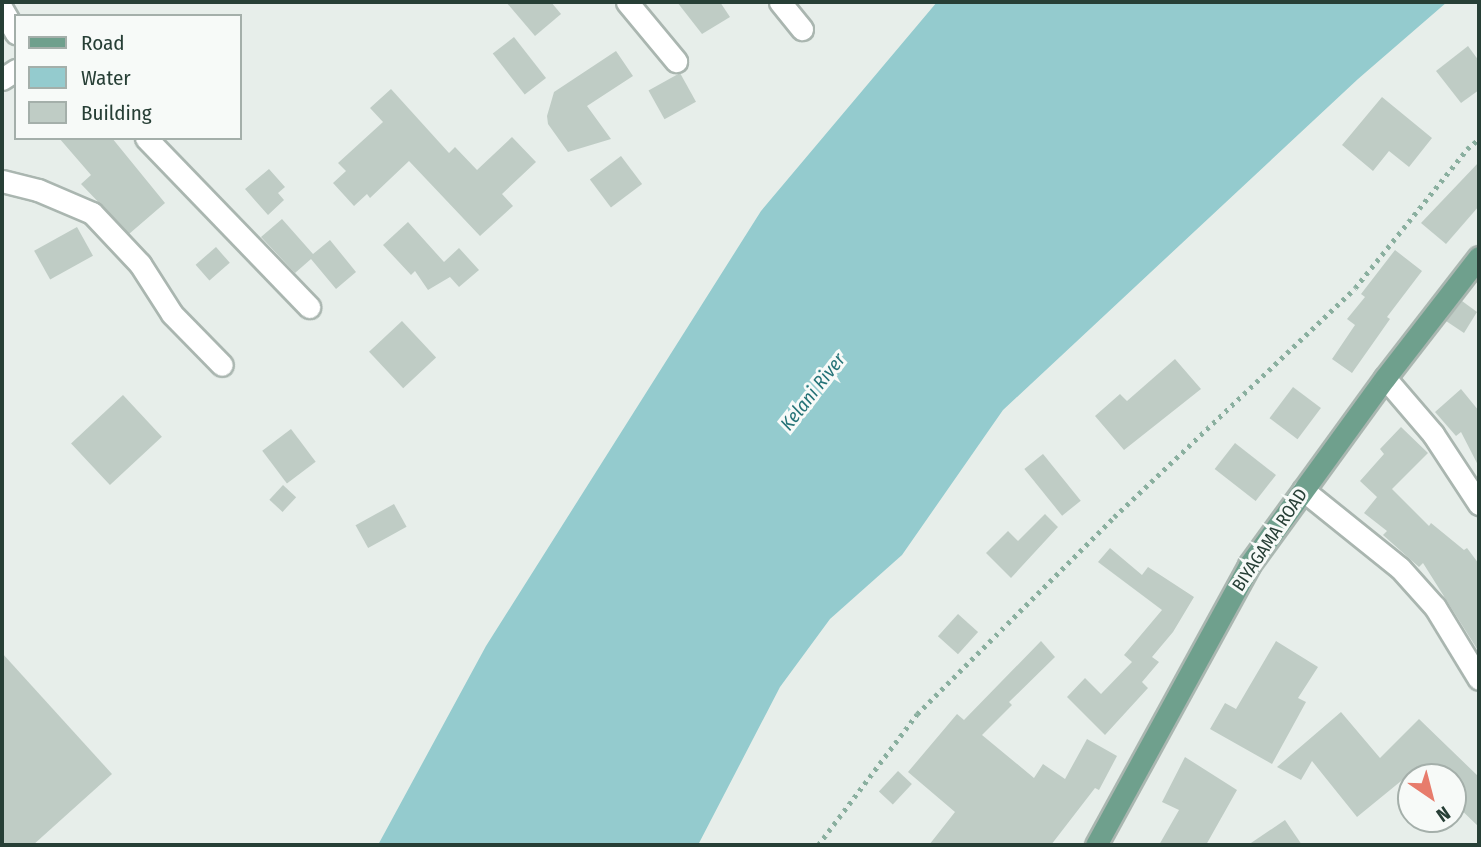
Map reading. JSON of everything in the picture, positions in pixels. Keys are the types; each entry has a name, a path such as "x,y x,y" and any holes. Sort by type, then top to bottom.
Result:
{"main road":[{"name":"BIYAGAMA ROAD","path":"1096,845 1249,565 1385,378 1479,257"}],"street":[{"path":"627,2 676,61"},
{"path":"780,2 802,29"},
{"path":"2,9 14,30"},
{"path":"148,140 309,307"},
{"path":"2,181 38,190 92,213 139,264 172,314 222,365"},
{"path":"1385,378 1433,434 1479,503"},
{"path":"1303,490 1400,568 1435,607 1479,679"}],"path":[{"path":"818,845 917,713 1114,517 1355,288 1467,149 1479,139"}],"water":[{"name":"Kelani River","path":"937,2 1447,2 1358,79 1003,410 902,555 830,619 780,687 698,845 378,845 486,646 761,211"}],"building":[{"path":"506,2 551,2 561,14 535,36"},
{"path":"677,2 720,2 730,17 702,34"},
{"path":"514,37 546,78 525,95 493,54"},
{"path":"1468,46 1479,61 1479,90 1461,103 1436,71"},
{"path":"616,51 633,76 587,106 611,139 568,152 548,124 547,116 554,92"},
{"path":"680,73 696,102 665,119 649,90"},
{"path":"391,89 449,153 455,147 477,170 512,137 536,162 502,194 513,206 480,236 409,161 370,198 367,194 354,206 333,183 346,171 338,163 383,122 370,108"},
{"path":"1382,97 1432,138 1409,167 1389,151 1373,171 1342,145"},
{"path":"61,140 114,140 165,203 129,234 81,184 91,175"},
{"path":"621,156 642,184 611,207 590,179"},
{"path":"1479,162 1479,206 1446,244 1421,223"},
{"path":"269,169 285,187 278,193 284,200 268,215 245,189"},
{"path":"282,219 313,254 330,240 356,272 336,289 311,259 295,273 261,237"},
{"path":"408,222 444,262 459,248 479,270 459,287 450,277 428,290 415,271 411,275 383,245"},
{"path":"77,227 93,256 50,280 34,251"},
{"path":"216,247 230,263 209,281 196,265"},
{"path":"1395,250 1422,271 1387,317 1390,319 1352,373 1332,359 1355,325 1347,319 1365,297 1361,294"},
{"path":"1462,301 1477,312 1464,333 1446,321"},
{"path":"402,321 436,358 403,388 369,352"},
{"path":"1175,359 1201,389 1124,450 1095,416 1120,394 1127,401"},
{"path":"1293,387 1321,408 1297,439 1270,418"},
{"path":"1461,389 1479,411 1479,467 1461,432 1456,436 1435,412"},
{"path":"123,395 162,437 110,485 71,443"},
{"path":"1401,427 1428,453 1392,489 1429,526 1431,523 1464,550 1467,548 1479,564 1479,652 1423,563 1419,567 1383,535 1387,531 1364,513 1377,497 1360,481 1384,454 1380,449"},
{"path":"291,429 316,462 287,483 262,451"},
{"path":"1235,443 1276,475 1256,501 1215,469"},
{"path":"1043,454 1081,501 1062,516 1024,469"},
{"path":"283,485 296,497 283,512 269,500"},
{"path":"394,504 407,527 368,548 356,525"},
{"path":"1045,514 1058,527 1011,578 986,553 1008,531 1018,541"},
{"path":"1110,548 1142,575 1148,567 1194,597 1173,632 1152,657 1159,662 1142,682 1148,688 1105,735 1067,697 1085,678 1101,694 1132,662 1124,655 1162,610 1098,562"},
{"path":"958,614 978,632 958,654 938,636"},
{"path":"1041,641 1055,657 1009,702 1012,705 982,735 1034,778 1043,764 1065,779 1087,739 1117,756 1099,790 1095,788 1051,845 929,845 955,812 908,772 957,714 964,720"},
{"path":"1276,641 1318,667 1298,698 1306,702 1272,764 1210,729 1225,703 1236,709"},
{"path":"2,653 112,774 33,845 2,845"},
{"path":"1341,712 1380,758 1419,719 1465,763 1397,763 1397,784 1357,817 1312,761 1301,780 1277,767"},
{"path":"1185,757 1237,790 1206,845 1159,845 1179,810 1162,802"},
{"path":"1467,765 1479,777 1479,827 1467,815"},
{"path":"898,771 912,784 893,804 879,791"},
{"path":"1285,820 1302,845 1248,845"}]}
